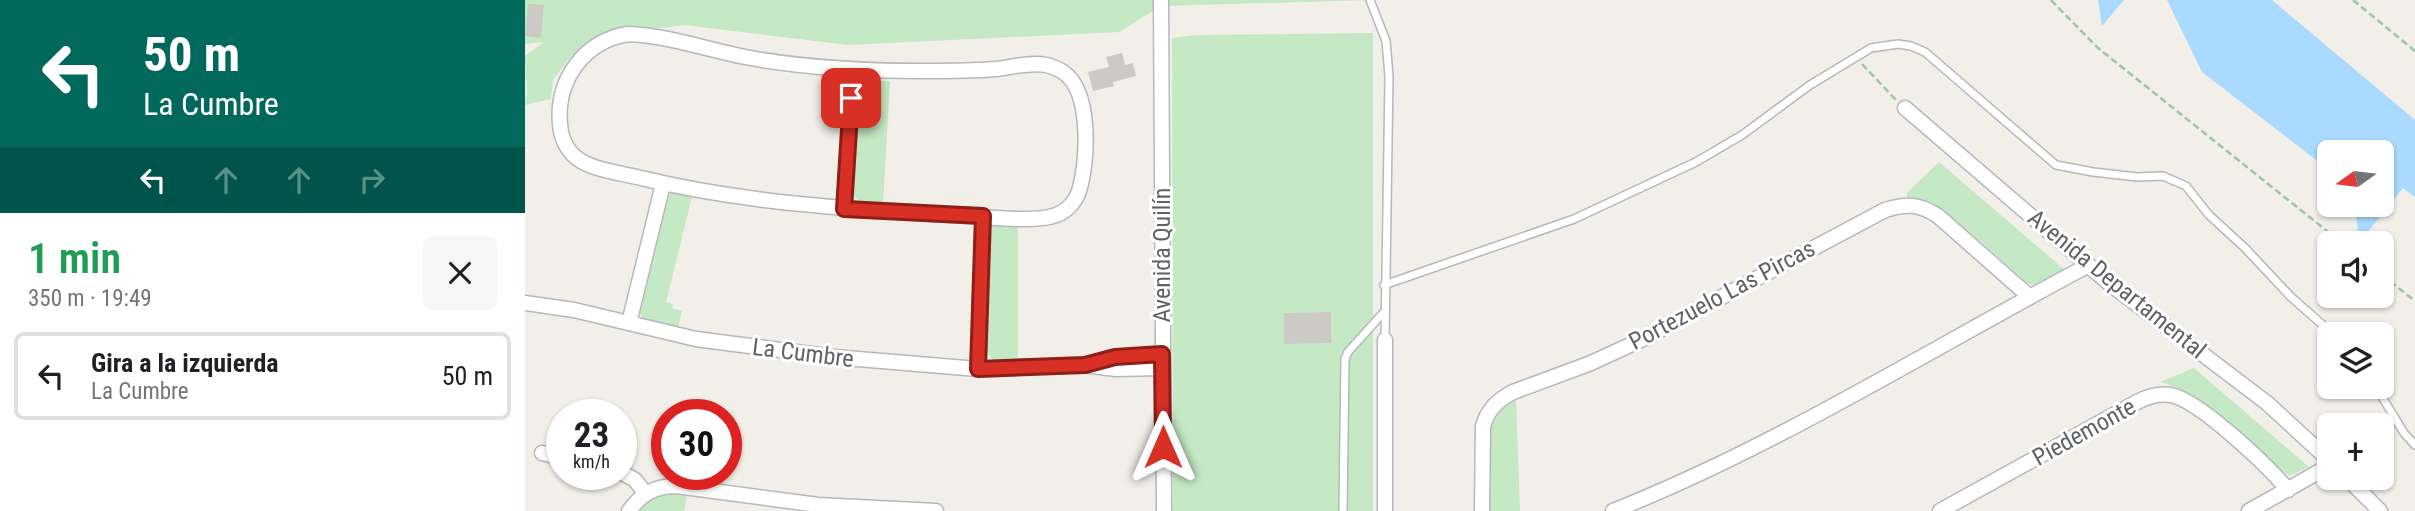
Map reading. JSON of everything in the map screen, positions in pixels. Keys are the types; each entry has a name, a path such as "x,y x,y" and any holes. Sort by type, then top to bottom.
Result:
{"street":[{"name":"Avenida Quilín","path":"1161,0 1164,511"},
{"path":"638,34 759,60 853,70 951,71 1039,64 1054,67 1068,75 1077,90 1085,128 1083,173 1076,198 1063,212 1048,217 844,209 750,199 663,184 590,165 575,156 565,143 559,116 564,85 579,60 604,42 620,36 638,34"},
{"path":"844,209 853,70"},
{"name":"Avenida Departamental","path":"1905,108 2089,265 2258,396 2317,449"},
{"path":"629,323 663,184"},
{"name":"Portezuelo Las Pircas","path":"1482,511 1483,426 1488,413 1501,399 1591,363 1661,330 1885,210 1913,205 1932,212 2030,297"},
{"path":"978,369 983,216"},
{"path":"1613,511 1745,451 2089,265"},
{"name":"La Cumbre","path":"525,303 573,310 696,339 775,351 888,363 978,369 1085,365 1115,357 1162,361"},
{"path":"1385,340 1385,511"},
{"name":"Piedemonte","path":"1940,511 2139,401 2161,394 2183,400 2209,418 2248,450 2288,490"},
{"path":"542,453 546,454"},
{"path":"2249,511 2317,473"},
{"path":"637,483 645,494"},
{"path":"629,511 645,494 661,487 676,486 818,505 936,511"},
{"path":"2359,490 2380,511"}],"lane":[{"path":"1370,0 1386,41 1389,76 1385,340"},
{"path":"1384,285 1574,219 1696,162 1742,135 1810,85 1854,57 1871,47 1885,44 1911,46 1925,52 2056,165 2137,177 2163,176 2186,186 2209,215 2319,322"},
{"path":"1343,511 1345,359 1348,352 1385,311"},
{"path":"2383,399 2404,433 2415,445"}],"path":[{"path":"2051,0 2098,48 2327,231"},
{"path":"2353,0 2415,51"},
{"path":"1854,57 1905,108"},
{"path":"2394,284 2415,301"}],"green space":[{"path":"525,0 1373,0 1161,6 1119,32 848,45 685,25 610,34 570,58 553,80 551,99 525,105 525,56 544,42 525,44"},
{"path":"1373,33 1373,511 1173,511 1172,38 1195,35"},
{"path":"866,80 890,81 883,204 860,202 853,195 858,90"},
{"path":"1939,162 2065,270 2035,286 2027,283 1953,220 1921,201 1907,198 1907,193"},
{"path":"672,193 692,197 666,302 673,304 672,308 682,311 678,327 644,320 638,310 667,197"},
{"path":"994,221 1018,221 1018,362 993,360 987,353 989,228"},
{"path":"2194,368 2309,467 2289,476 2178,388 2160,382"},
{"path":"1516,400 1520,511 1490,511 1490,427 1501,409"},
{"path":"674,493 687,494 684,511 639,511 654,498"}],"water":[{"path":"2098,0 2124,0 2102,26"},
{"path":"2167,0 2272,0 2415,120 2415,197 2403,188 2394,199 2394,140 2317,140 2317,161 2202,72"},
{"path":"2356,217 2380,217 2369,231 2358,231"}],"building":[{"path":"528,4 544,5 541,38 525,36"},
{"path":"1122,53 1125,65 1133,63 1136,76 1113,82 1114,86 1093,91 1088,72 1109,67 1106,57"},
{"path":"1331,312 1331,343 1284,344 1284,313"}],"route":[{"path":"851,98 844,209 983,216 978,369 1085,365 1115,357 1162,354 1163,447"}]}
